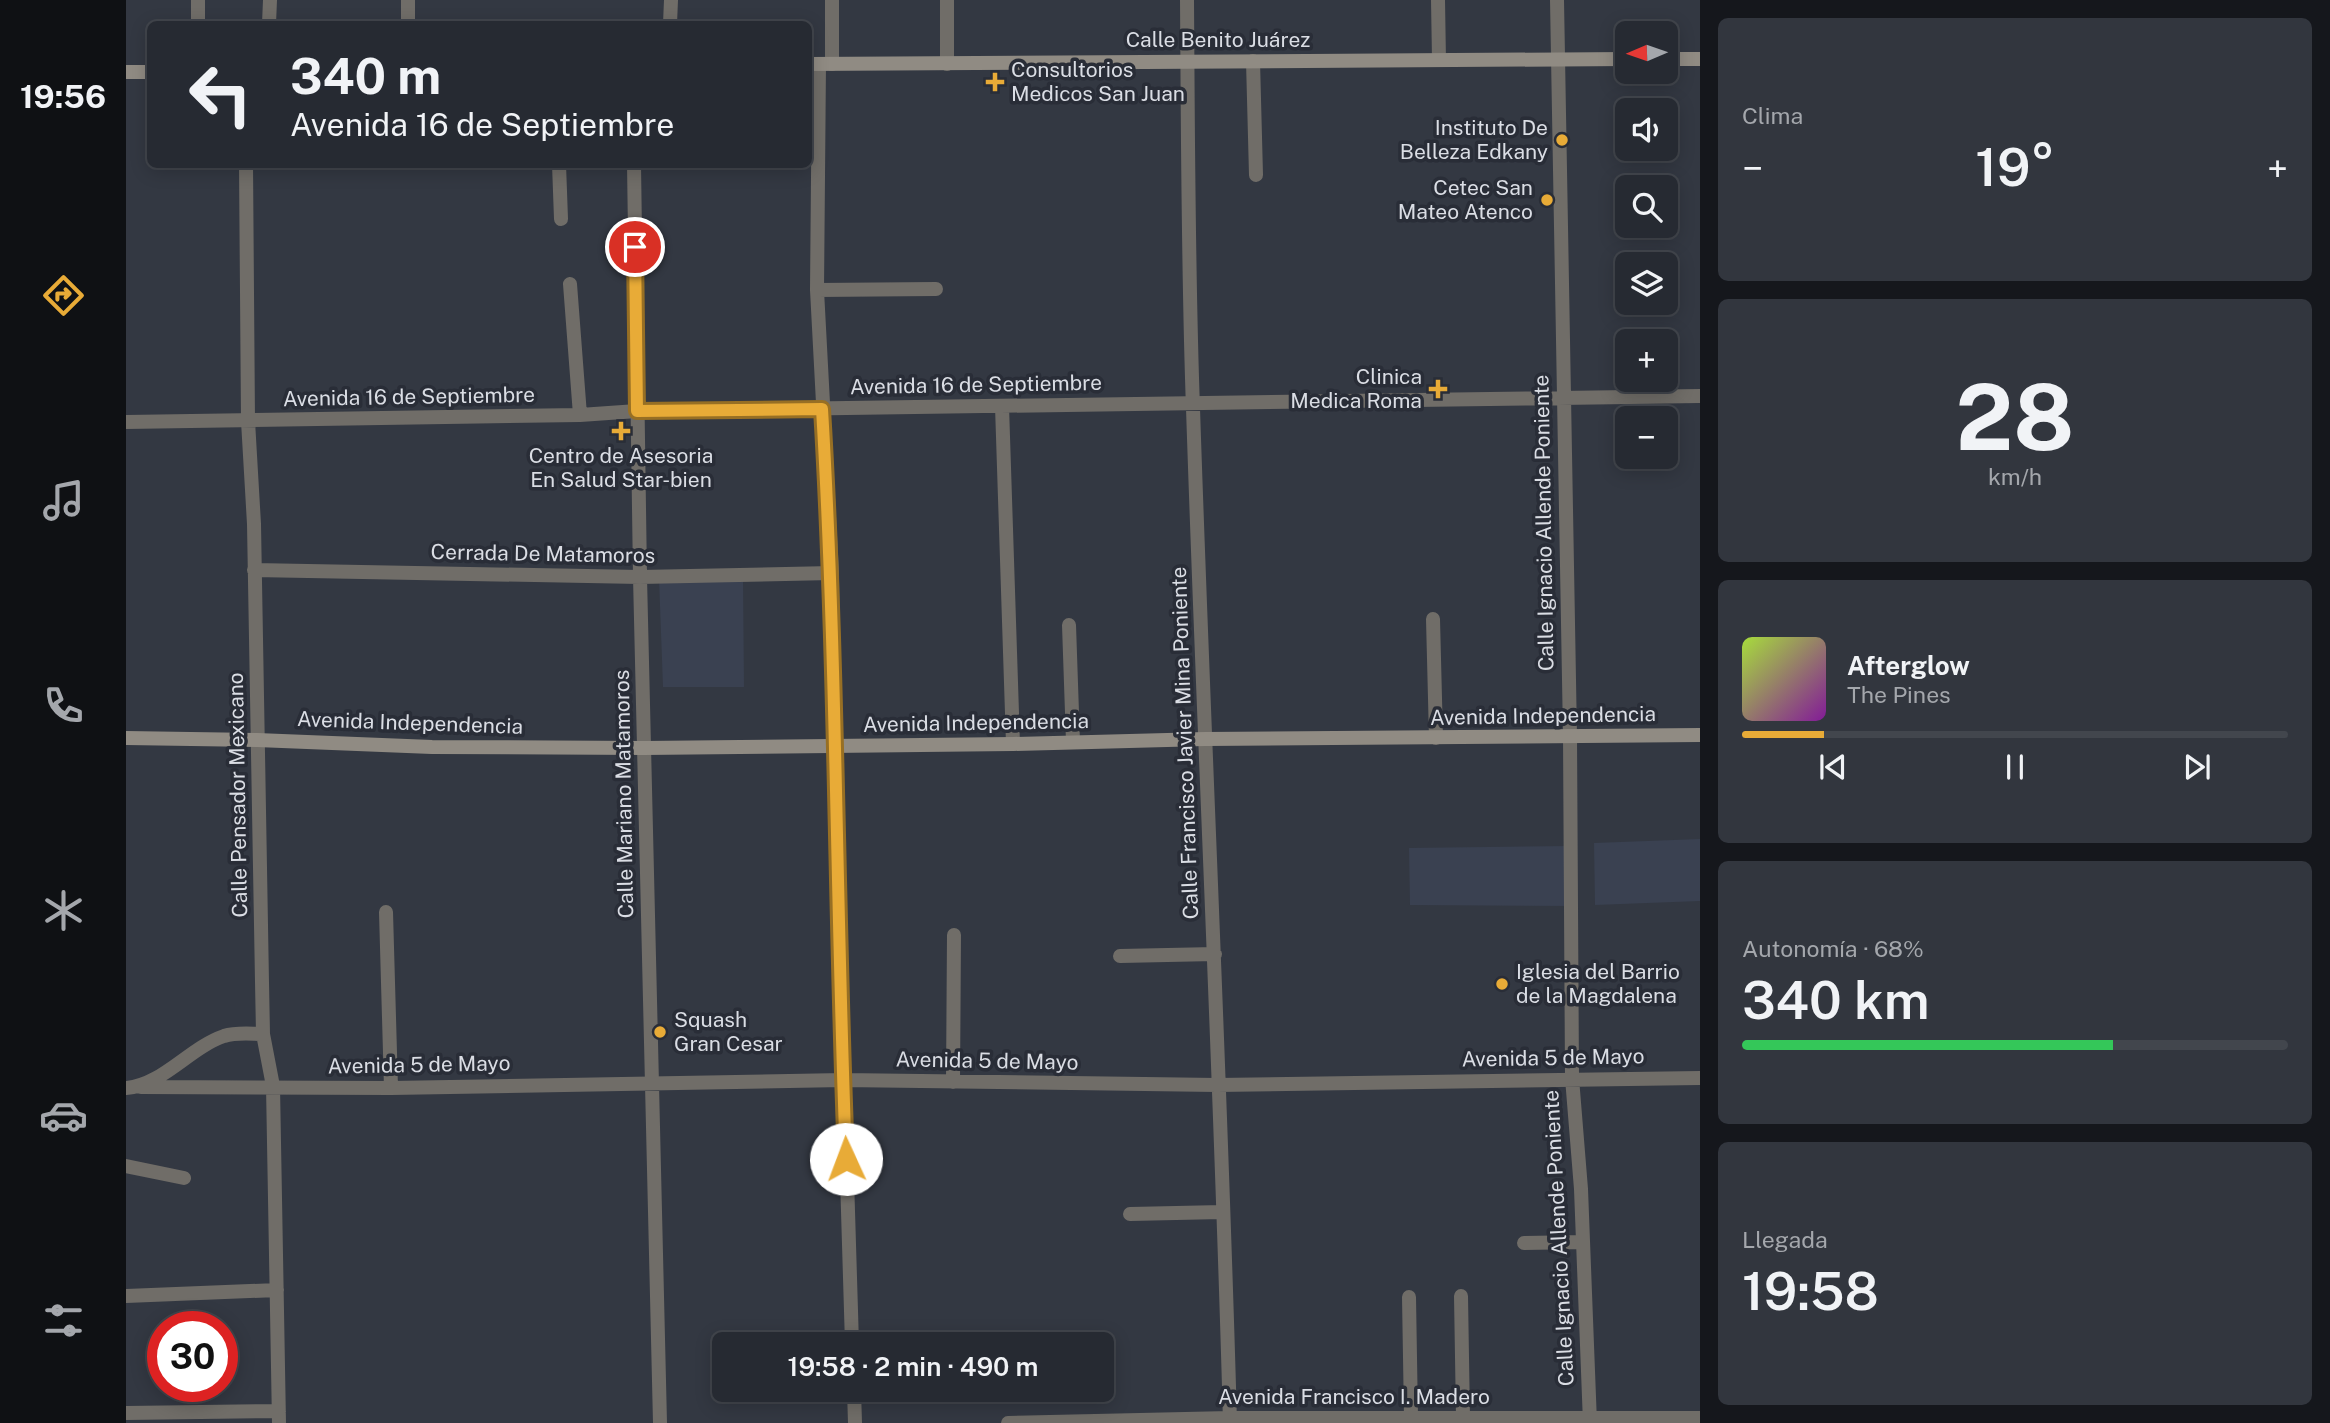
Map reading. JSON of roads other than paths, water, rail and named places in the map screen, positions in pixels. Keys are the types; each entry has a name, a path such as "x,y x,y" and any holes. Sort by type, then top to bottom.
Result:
{"main road":[{"name":"Calle Benito Juárez","path":"820,64 1615,59"},
{"path":"1678,59 1700,59"},
{"path":"126,72 147,72"},
{"name":"Avenida Independencia","path":"126,738 432,747 644,748 1700,735"}],"street":[{"path":"198,0 198,21"},
{"path":"269,21 270,0"},
{"path":"408,0 408,21"},
{"path":"670,21 671,0"},
{"path":"832,0 820,64 817,290 832,573 834,746 852,1332"},
{"path":"947,0 947,64"},
{"name":"Calle Francisco Javier Mina Poniente","path":"1187,0 1192,404 1215,954 1217,1085 1230,1420"},
{"path":"1438,0 1439,60"},
{"name":"Calle Ignacio Allende Poniente","path":"1557,0 1570,736 1572,1078 1583,1242 1590,1420"},
{"path":"1253,61 1255,175"},
{"name":"Calle Pensador Mexicano","path":"246,168 248,421 254,570 264,1034 273,1086 279,1417"},
{"path":"559,168 561,219"},
{"name":"Calle Mariano Matamoros","path":"634,168 640,577 660,1423"},
{"path":"570,284 580,415"},
{"path":"817,290 936,289"},
{"name":"Avenida 16 de Septiembre","path":"126,422 580,415 637,411 1700,396"},
{"path":"1002,406 1013,744"},
{"name":"Cerrada De Matamoros","path":"254,570 640,577 832,573"},
{"path":"1433,619 1436,738"},
{"path":"1069,625 1073,742"},
{"path":"386,912 391,1088"},
{"path":"953,1082 954,935"},
{"path":"1119,956 1215,954"},
{"path":"141,1087 218,1039 234,1034 264,1034"},
{"name":"Avenida 5 de Mayo","path":"126,1088 391,1088 843,1080 1217,1085 1700,1078"},
{"path":"126,1166 184,1178"},
{"path":"1130,1214 1222,1212"},
{"path":"1524,1243 1583,1242"},
{"path":"126,1296 277,1290"},
{"path":"1461,1296 1463,1418"},
{"path":"1409,1297 1411,1418"},
{"path":"854,1402 855,1423"},
{"path":"126,1413 279,1417"},
{"name":"Avenida Francisco I. Madero","path":"1008,1423 1700,1418"}],"place":[{"name":"Consultorios Medicos San Juan","path":"995,82"},
{"name":"Instituto De Belleza Edkany","path":"1562,140"},
{"name":"Cetec San Mateo Atenco","path":"1547,200"},
{"name":"Clinica Medica Roma","path":"1438,389"},
{"name":"Centro de Asesoria En Salud Star-bien","path":"621,431"},
{"name":"Iglesia del Barrio de la Magdalena","path":"1502,984"},
{"name":"Squash Gran Cesar","path":"660,1032"}]}
